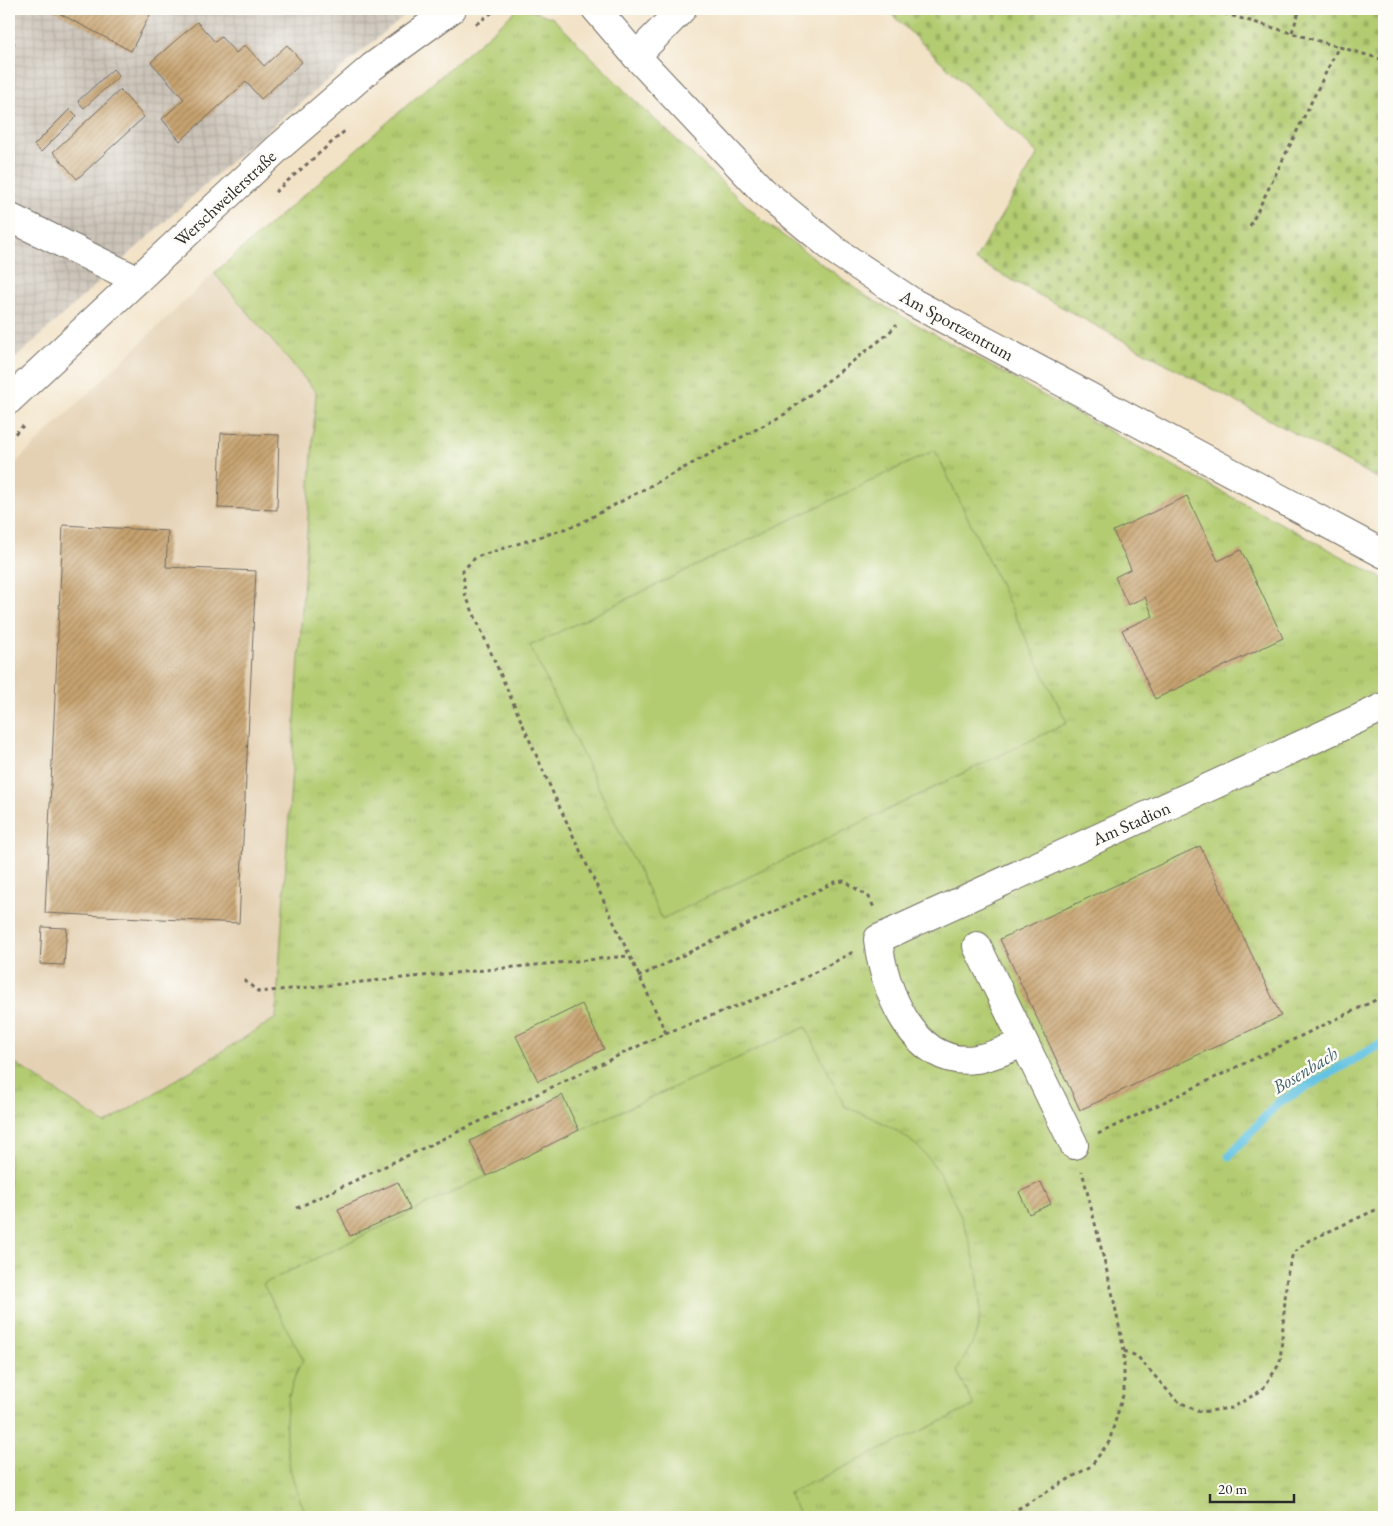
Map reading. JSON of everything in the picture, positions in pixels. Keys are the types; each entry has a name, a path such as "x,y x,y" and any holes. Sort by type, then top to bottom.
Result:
{"street":[{"name":"Werschweilerstraße","path":"9,400 278,148 372,67 452,9"},
{"name":"Am Sportzentrum","path":"596,9 636,56 763,190 837,252 914,303 1384,554"},
{"path":"636,56 682,9"},
{"path":"9,218 137,280"},
{"name":"Am Stadion","path":"878,939 1384,708"},
{"path":"878,939 880,960 889,986 906,1024 924,1046 952,1059 976,1059 1024,1043"},
{"path":"977,946 1074,1145"}],"path":[{"path":"474,26 496,9"},
{"path":"1209,9 1384,60"},
{"path":"1292,32 1300,9"},
{"path":"1250,226 1339,46"},
{"path":"268,199 348,128"},
{"path":"666,1033 628,956 553,793 465,594 463,570 476,557 576,525 785,414 888,334 914,303"},
{"path":"9,439 30,418"},
{"path":"297,1208 666,1033 789,986 878,939 878,916 869,897 844,881 835,882 638,977"},
{"path":"244,980 260,992 628,956"},
{"path":"1074,1145 1384,996"},
{"path":"1004,1517 1091,1466 1109,1442 1124,1392 1124,1352 1088,1191"},
{"path":"1124,1352 1137,1356 1177,1401 1201,1412 1232,1408 1262,1390 1280,1363 1285,1320 1287,1275 1294,1252 1308,1241 1384,1206"}],"shaded area":[{"path":"9,9 412,9 229,163 9,364"},
{"path":"214,273 316,391 276,1018 105,1124 9,1059 9,469"}],"green space":[{"path":"518,9 527,9 553,18 630,96 763,221 866,296 1057,403 1384,579 1384,1517 9,1517 9,1059 105,1124 276,1018 316,392 214,273"},
{"path":"886,9 1384,9 1384,482 975,260 1038,154"},
{"path":"935,450 1067,723 662,919 530,646"},
{"path":"806,1027 845,1107 883,1123 918,1147 932,1163 957,1208 975,1262 979,1288 980,1313 976,1334 957,1371 974,1406 789,1493 800,1517 308,1517 293,1479 288,1459 286,1438 289,1398 294,1378 303,1359 263,1284 486,1176 470,1141 562,1095 580,1130"}],"building":[{"path":"51,9 153,9 131,51"},
{"path":"197,22 215,42 221,37 236,53 245,45 264,66 287,45 302,62 261,99 246,82 180,141 162,119 184,99 151,62"},
{"path":"9,39 15,43 9,51"},
{"path":"113,69 119,76 84,108 78,101"},
{"path":"120,90 144,117 77,179 53,152"},
{"path":"70,109 77,116 41,152 34,145"},
{"path":"221,433 279,435 277,510 218,508"},
{"path":"1187,496 1218,561 1241,550 1283,638 1155,699 1122,630 1153,616 1145,597 1128,605 1115,577 1131,569 1113,531"},
{"path":"63,525 168,531 166,567 256,571 239,923 45,913"},
{"path":"1200,846 1281,1016 1080,1110 1000,939"},
{"path":"42,927 67,928 64,965 40,964"},
{"path":"582,1004 604,1049 538,1081 516,1036"},
{"path":"562,1095 579,1130 487,1176 470,1141"},
{"path":"398,1182 410,1209 350,1236 338,1209"},
{"path":"1041,1182 1051,1204 1029,1214 1019,1192"}],"waterway":[{"name":"Bosenbach","path":"1229,1156 1278,1103 1384,1042"}]}
